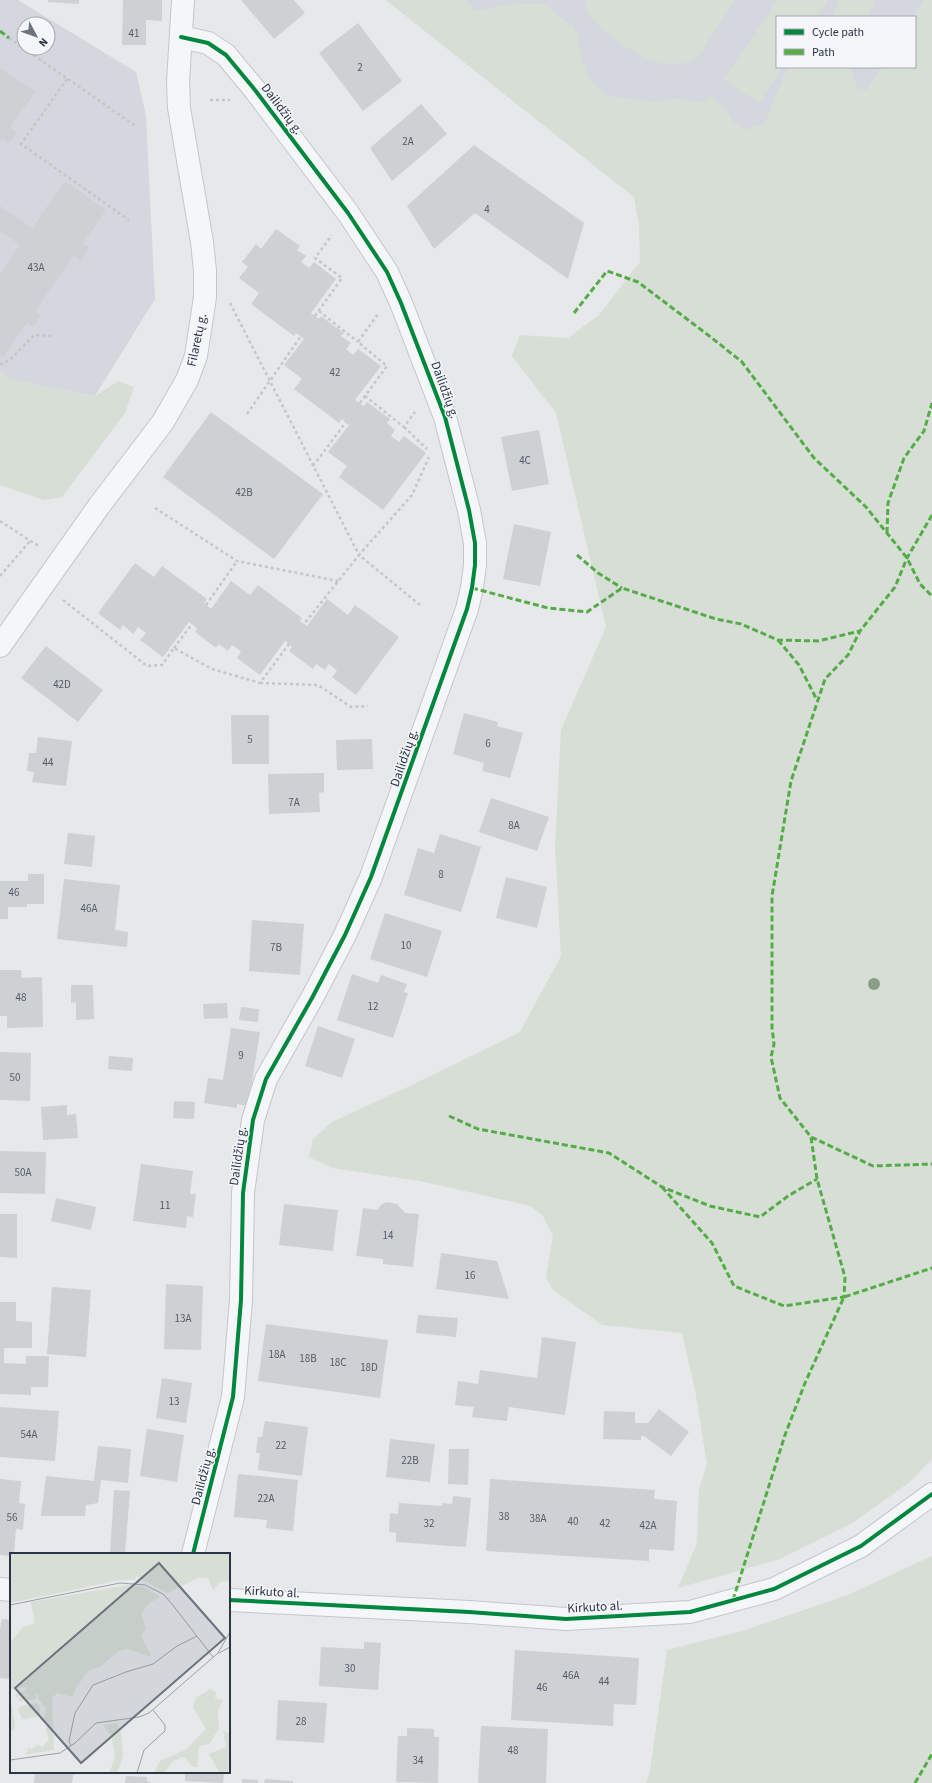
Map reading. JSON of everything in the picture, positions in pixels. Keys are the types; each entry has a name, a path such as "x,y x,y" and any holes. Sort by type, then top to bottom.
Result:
{"street":[{"name":"Filaretų g.","path":"0,646 99,506 163,422 187,380 196,356 205,297 202,242 179,108 178,82 183,0"},
{"name":"Dailidžių g.","path":"181,37 208,43 226,55 348,213 387,272 400,299 445,417 469,510 475,557 472,588 462,623 371,878 345,935 316,991 266,1079 253,1120 243,1193 241,1300 233,1397 193,1553"},
{"name":"Kirkuto al.","path":"230,1600 469,1612 566,1619 690,1612 774,1589 861,1546 932,1494"},
{"path":"0,1589 10,1590"}],"path":[{"path":"10,38 137,127"},
{"path":"68,79 21,144 129,220"},
{"path":"315,258 342,278 315,316"},
{"path":"205,297 229,301 359,555 420,605"},
{"path":"358,342 383,308 400,299"},
{"path":"319,310 387,366 360,403"},
{"path":"0,363 2,364 12,358 34,335 52,336"},
{"path":"247,414 301,336"},
{"path":"404,428 434,387"},
{"path":"304,624 359,555 412,495 429,459 429,452 404,428 365,396"},
{"path":"313,466 346,422"},
{"path":"155,508 237,561 338,581"},
{"path":"0,521 61,560"},
{"path":"0,576 30,541"},
{"path":"206,605 237,561"},
{"path":"43,584 146,666 162,665 192,624"},
{"path":"260,683 289,644"},
{"path":"174,648 212,669 260,683 318,685 351,707 368,706"}],"shaded area":[{"path":"0,0 18,0 44,16 16,16 16,56 56,56 56,23 136,72 146,116 155,299 95,396 11,380 0,372"},
{"path":"386,0 924,0 914,16 776,16 776,68 881,68 744,284"},
{"path":"386,0 466,0 475,11 514,4 543,4 572,25 578,36 580,53 588,77 606,95 655,102 679,98 700,103 710,96 726,109 733,122 744,130 765,122 788,68 850,68 858,89 867,90 881,68 916,68 916,16 914,16 924,0 932,0 932,1459 910,1482 851,1524 780,1559 678,1588 697,1543 699,1489 707,1464 695,1390 682,1333 602,1325 552,1289 546,1277 553,1236 543,1216 531,1206 420,1181 332,1168 309,1157 313,1139 332,1122 520,1032 561,956 555,845 561,730 606,627 556,413 512,356 520,335 568,338 599,315 640,262 639,227 634,197"},
{"path":"585,0 735,0 701,54 695,59 683,64 673,65 655,61 643,56 616,40 604,31 594,20 587,10"},
{"path":"778,0 828,0 818,16 776,16 776,68 782,68 759,103 724,80"},
{"path":"838,0 875,0 869,16 833,16"},
{"path":"0,372 11,380 95,396 118,381 134,387 125,413 62,497 44,500 0,485"},
{"path":"932,1556 932,1783 646,1783 650,1771 667,1650 742,1631 848,1595"}],"building":[{"path":"48,0 79,0 79,4 48,2"},
{"path":"123,0 162,0 162,21 146,20 146,45 122,45"},
{"path":"241,0 294,0 305,13 274,39"},
{"path":"358,23 402,81 363,111 319,53"},
{"path":"0,68 35,92 10,127 17,132 9,143 2,139 0,142"},
{"path":"421,104 447,134 392,181 370,148"},
{"path":"474,145 584,223 568,279 475,213 434,249 407,206"},
{"path":"65,181 106,210 83,243 89,248 81,260 74,255 35,311 41,315 33,327 27,323 3,357 0,355 0,274 20,245 0,231 0,206 32,228"},
{"path":"276,229 300,246 297,250 306,256 301,262 309,268 314,262 336,279 311,313 319,319 321,316 344,333 341,336 351,343 346,349 353,355 358,349 381,366 355,400 364,406 367,402 390,419 387,423 395,430 391,436 399,442 404,436 426,453 383,510 339,477 347,466 328,452 349,425 342,419 339,423 294,389 302,379 284,365 304,339 296,333 294,336 251,304 259,293 239,278 248,267 242,262 256,244 261,249"},
{"path":"211,412 323,494 274,559 163,477"},
{"path":"539,430 549,484 512,491 501,437"},
{"path":"514,524 551,532 540,586 503,579"},
{"path":"135,563 154,577 162,566 207,599 204,603 211,609 231,581 250,595 258,585 302,618 300,621 307,626 327,599 348,615 355,605 399,637 356,695 332,677 337,671 329,664 325,670 316,664 313,669 289,651 292,647 285,641 260,675 237,658 241,651 232,645 228,651 219,644 216,648 195,632 197,628 189,622 163,657 140,640 146,633 138,627 133,634 123,625 120,630 98,613"},
{"path":"46,646 103,690 78,722 21,678"},
{"path":"464,713 498,722 497,726 523,733 510,778 482,771 484,763 453,754"},
{"path":"231,715 269,715 269,764 232,764"},
{"path":"38,737 72,741 66,786 32,782 34,772 27,771 29,753 36,753"},
{"path":"372,739 373,769 337,770 336,740"},
{"path":"324,773 324,792 319,793 320,812 269,814 268,774"},
{"path":"491,798 549,817 537,851 479,832"},
{"path":"68,833 95,836 92,867 64,864"},
{"path":"440,834 481,847 461,912 404,895 418,848 434,853"},
{"path":"28,874 44,874 44,904 27,904 27,907 8,907 8,919 0,919 0,881 28,881"},
{"path":"506,877 547,887 537,928 496,918"},
{"path":"64,879 120,885 115,930 128,932 127,947 57,939"},
{"path":"385,913 442,931 427,977 370,959"},
{"path":"252,920 304,924 300,975 249,971"},
{"path":"0,970 21,970 22,978 42,977 43,1027 7,1028 7,1016 0,1016"},
{"path":"352,974 378,983 381,975 407,984 404,992 408,993 393,1038 337,1020"},
{"path":"71,985 93,985 94,1019 76,1020 76,1002 71,1003"},
{"path":"227,1003 228,1018 204,1019 203,1004"},
{"path":"241,1007 259,1009 258,1022 239,1020"},
{"path":"318,1026 355,1039 342,1078 305,1066"},
{"path":"231,1028 260,1032 248,1106 237,1104 237,1108 204,1103 208,1078 223,1080"},
{"path":"0,1052 31,1053 30,1101 0,1100"},
{"path":"109,1056 133,1058 132,1071 108,1069"},
{"path":"174,1101 195,1102 194,1119 173,1118"},
{"path":"67,1105 67,1115 76,1114 78,1138 43,1140 41,1107"},
{"path":"0,1151 46,1152 45,1194 0,1193"},
{"path":"141,1164 193,1171 190,1194 196,1194 193,1217 187,1216 186,1228 133,1221"},
{"path":"56,1198 96,1207 91,1230 51,1221"},
{"path":"386,1202 397,1204 405,1213 419,1214 413,1267 383,1264 383,1259 356,1256 363,1208 377,1210"},
{"path":"284,1204 338,1210 333,1251 279,1245"},
{"path":"0,1214 17,1214 17,1258 0,1257"},
{"path":"441,1253 497,1261 509,1299 436,1289"},
{"path":"166,1284 203,1286 201,1350 164,1349"},
{"path":"52,1287 91,1290 86,1357 47,1354"},
{"path":"0,1302 16,1302 16,1321 32,1322 32,1348 4,1348 4,1363 26,1364 26,1356 49,1356 48,1387 31,1387 31,1395 0,1394"},
{"path":"418,1315 458,1318 456,1337 416,1333"},
{"path":"266,1324 388,1340 380,1398 258,1381"},
{"path":"542,1337 576,1342 565,1415 509,1407 507,1421 472,1417 474,1407 455,1405 458,1381 478,1384 480,1370 537,1378"},
{"path":"162,1378 192,1383 186,1423 156,1418"},
{"path":"0,1407 59,1411 55,1461 0,1457"},
{"path":"659,1409 689,1432 671,1456 644,1436 641,1436 641,1440 603,1439 604,1411 635,1412 635,1423 648,1423"},
{"path":"265,1421 308,1427 302,1476 258,1470 260,1453 256,1453 258,1437 262,1437"},
{"path":"147,1429 184,1435 177,1482 140,1476"},
{"path":"390,1439 435,1444 430,1482 386,1477"},
{"path":"98,1446 131,1449 128,1483 101,1480 98,1503 86,1505 85,1516 41,1516 46,1476 94,1481"},
{"path":"449,1449 469,1449 468,1485 448,1484"},
{"path":"238,1474 298,1480 293,1531 266,1528 267,1520 234,1517"},
{"path":"0,1479 21,1481 19,1503 25,1504 23,1530 16,1529 14,1553 10,1553 10,1556 0,1555"},
{"path":"490,1479 655,1490 654,1499 677,1501 674,1551 649,1549 649,1561 486,1551"},
{"path":"114,1490 130,1491 125,1553 110,1553"},
{"path":"453,1496 471,1498 466,1547 396,1542 396,1533 389,1532 390,1513 398,1514 399,1503 442,1506 442,1503 452,1504"},
{"path":"2,1619 10,1620 10,1679 0,1678 0,1628"},
{"path":"364,1642 381,1643 378,1690 319,1686 321,1647 364,1649"},
{"path":"515,1650 639,1658 636,1705 614,1704 613,1726 511,1720"},
{"path":"278,1700 327,1703 324,1743 276,1740"},
{"path":"481,1726 548,1729 546,1783 478,1783"},
{"path":"407,1728 434,1729 434,1737 439,1737 438,1783 396,1782 398,1736 407,1736"},
{"path":"35,1773 76,1773 73,1775 72,1783 34,1783"},
{"path":"185,1773 224,1773 223,1783 185,1781"},
{"path":"126,1776 147,1777 147,1781 153,1783 125,1783"},
{"path":"242,1779 258,1780 258,1783 242,1783"},
{"path":"265,1779 293,1781 293,1783 264,1783"}],"marked path":[{"path":"0,31 9,38"},
{"path":"574,313 607,271 638,282 712,338 742,362 814,458 866,507 907,558 920,584 932,596"},
{"path":"887,533 888,503 904,458 924,431 932,403"},
{"path":"932,515 907,558 895,587 860,631 848,655 825,679 791,781 772,896 772,1028 774,1044 771,1057 780,1098 811,1137 873,1166 932,1164"},
{"path":"577,555 598,573 622,588"},
{"path":"472,588 548,608 587,612 622,588 716,619 741,624 778,640 818,641 860,631"},
{"path":"778,640 799,665 817,700"},
{"path":"449,1116 478,1129 609,1153 662,1187 710,1206 760,1217 788,1196 817,1179"},
{"path":"662,1187 712,1243 734,1286 784,1306 844,1297 845,1277 817,1179 811,1137"},
{"path":"733,1600 785,1435 805,1383 844,1297 932,1268"},
{"path":"915,1783 932,1754"}],"cycle path":[{"path":"181,37 208,43 226,55 255,90 348,213 387,272 401,303 445,417 469,510 475,543 475,565 467,609 371,877 345,935 312,998 266,1079 253,1120 243,1193 241,1300 233,1397 193,1553"},
{"path":"230,1600 469,1612 566,1619 690,1612 774,1589 861,1546 932,1494"}]}
